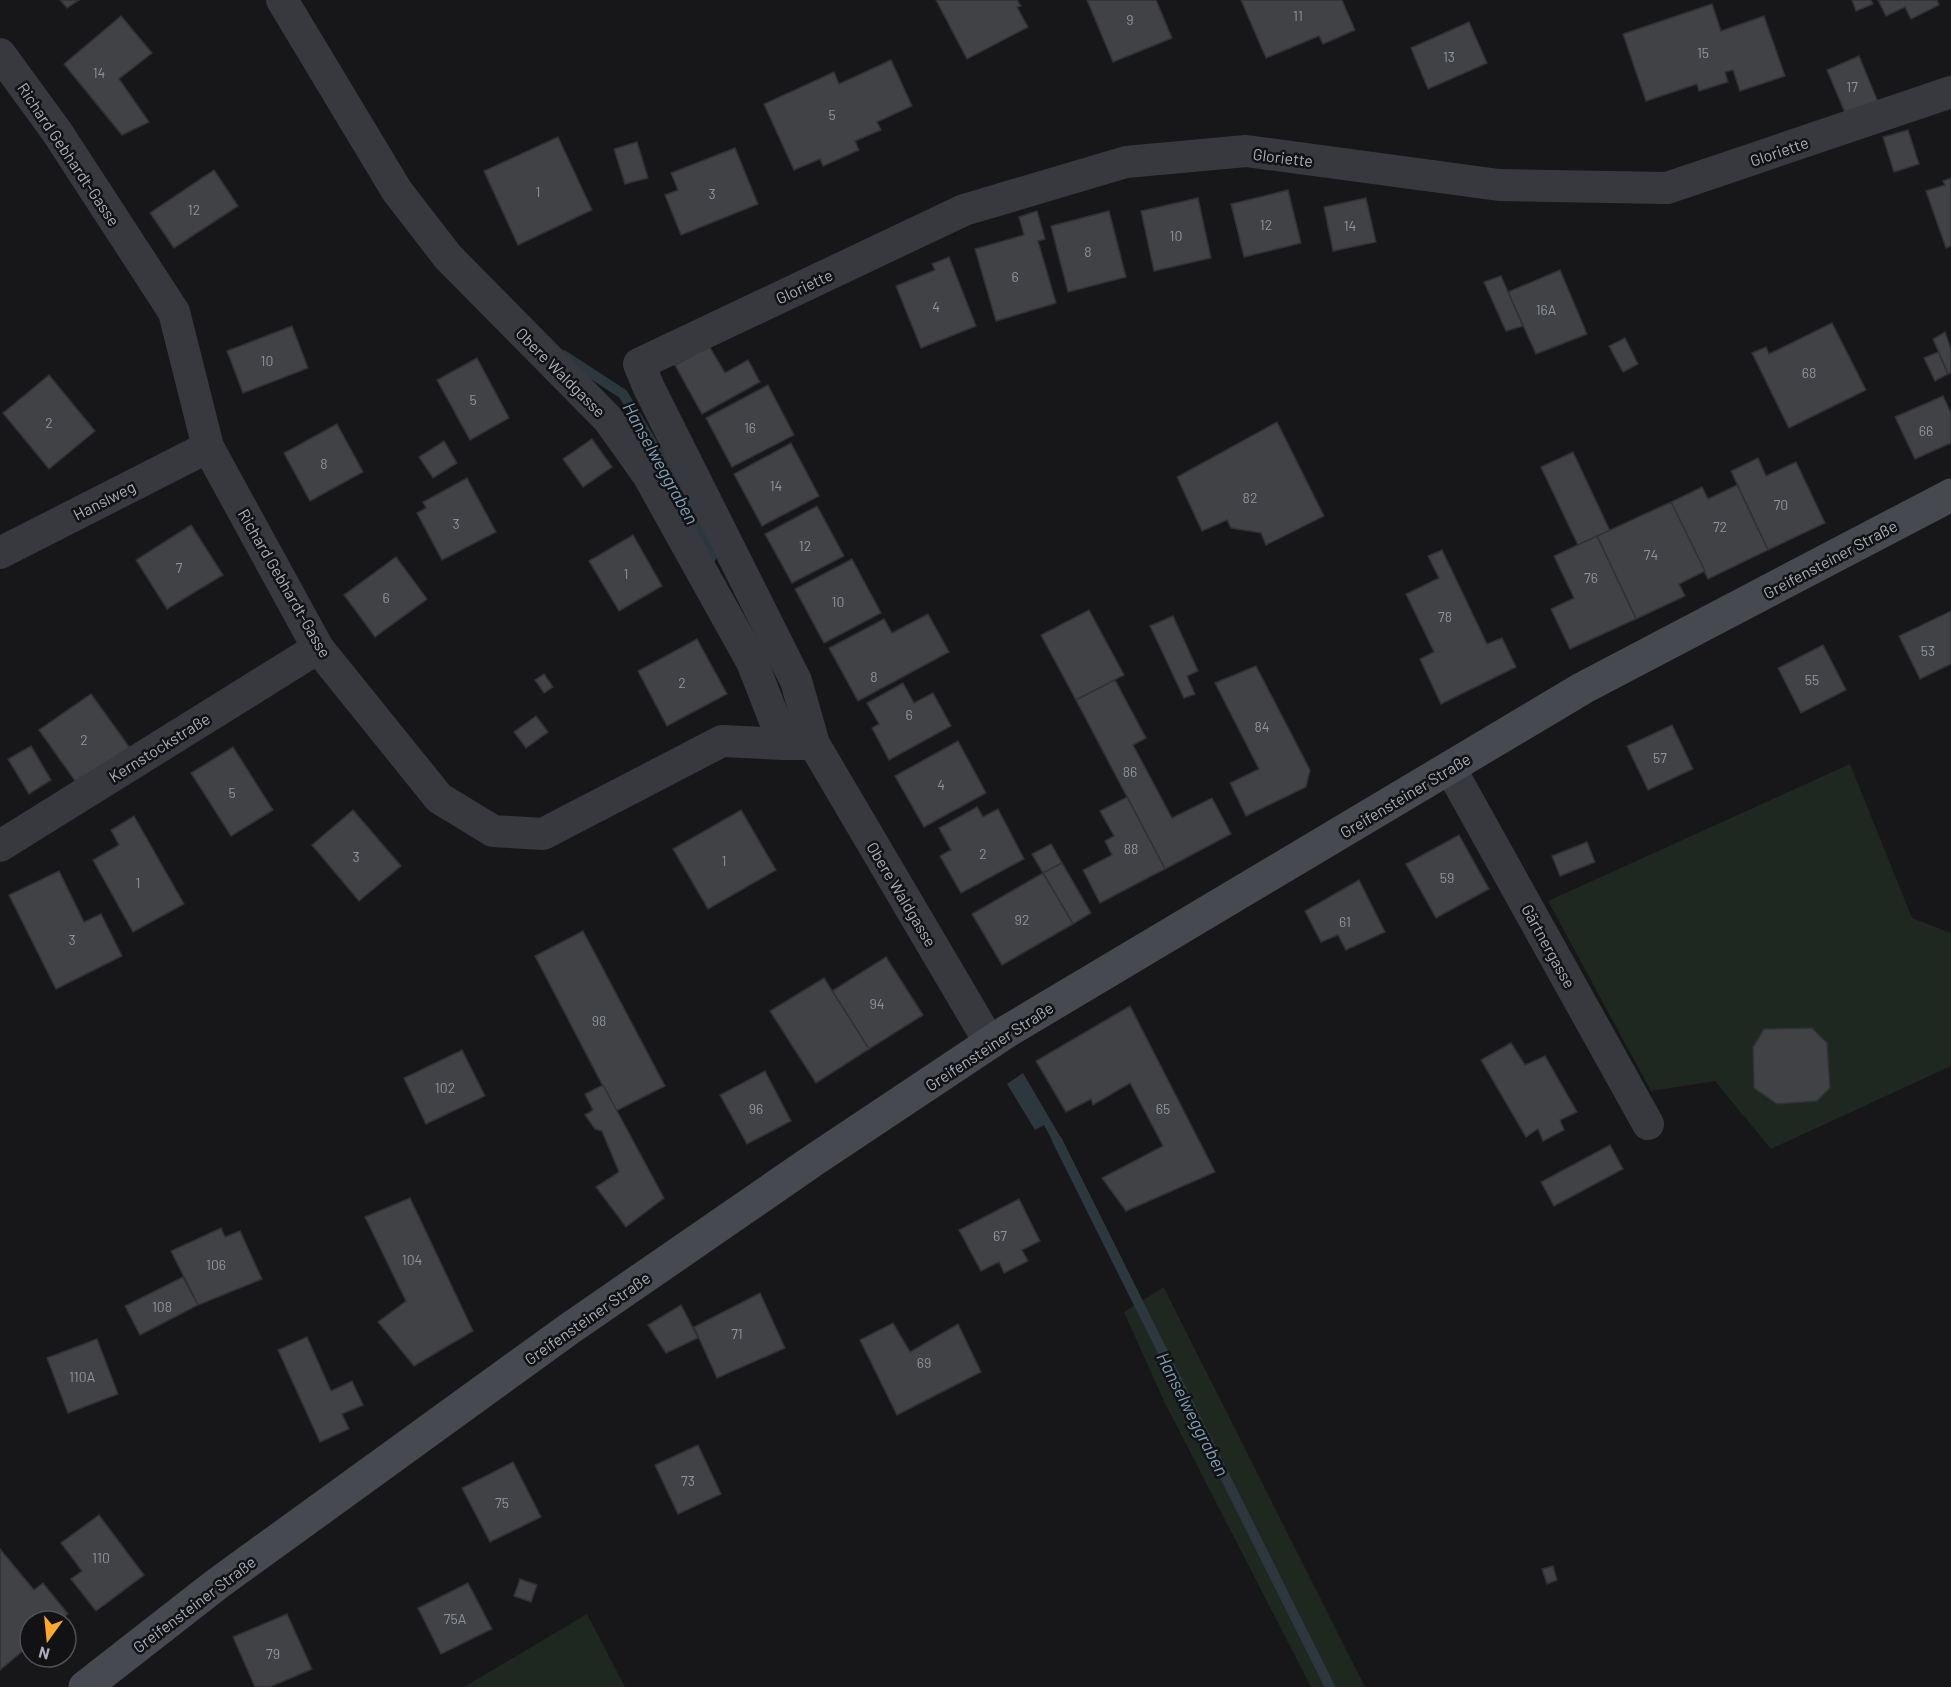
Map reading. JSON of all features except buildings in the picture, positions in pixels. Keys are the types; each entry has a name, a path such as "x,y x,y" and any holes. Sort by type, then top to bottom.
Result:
{"main road":[{"name":"Greifensteiner Straße","path":"85,1687 217,1584 569,1329 990,1043 1583,688 1951,495"}],"street":[{"name":"Obere Waldgasse","path":"282,0 397,191 448,257 608,419 648,475 799,744 990,1043"},
{"name":"Richard Gebhardt-Gasse","path":"0,54 57,132 174,312 208,447 318,648 439,798 494,831 543,834 722,741 799,744"},
{"name":"Gloriette","path":"639,364 964,210 1126,162 1246,152 1499,185 1667,188 1951,92"},
{"name":"Obere Waldgasse","path":"639,364 796,681 799,744"},
{"name":"Hanslweg","path":"0,553 208,447"},
{"name":"Kernstockstraße","path":"0,846 318,648"},
{"name":"Gärtnergasse","path":"1450,768 1648,1124"}],"shaded area":[{"path":"1850,764 1912,918 1951,933 1951,1066 1771,1149 1715,1081 1651,1091 1548,901"},
{"path":"1023,1073 1061,1138 1053,1142 1044,1125 1035,1130 1007,1084"},
{"path":"1164,1287 1365,1687 1311,1687 1164,1401 1124,1312"},
{"path":"587,1614 625,1687 464,1687"}],"waterway":[{"name":"Hanselweggraben","path":"563,355 623,394 662,459 711,558"},
{"name":"Hanselweggraben","path":"1057,1140 1330,1687"}]}
